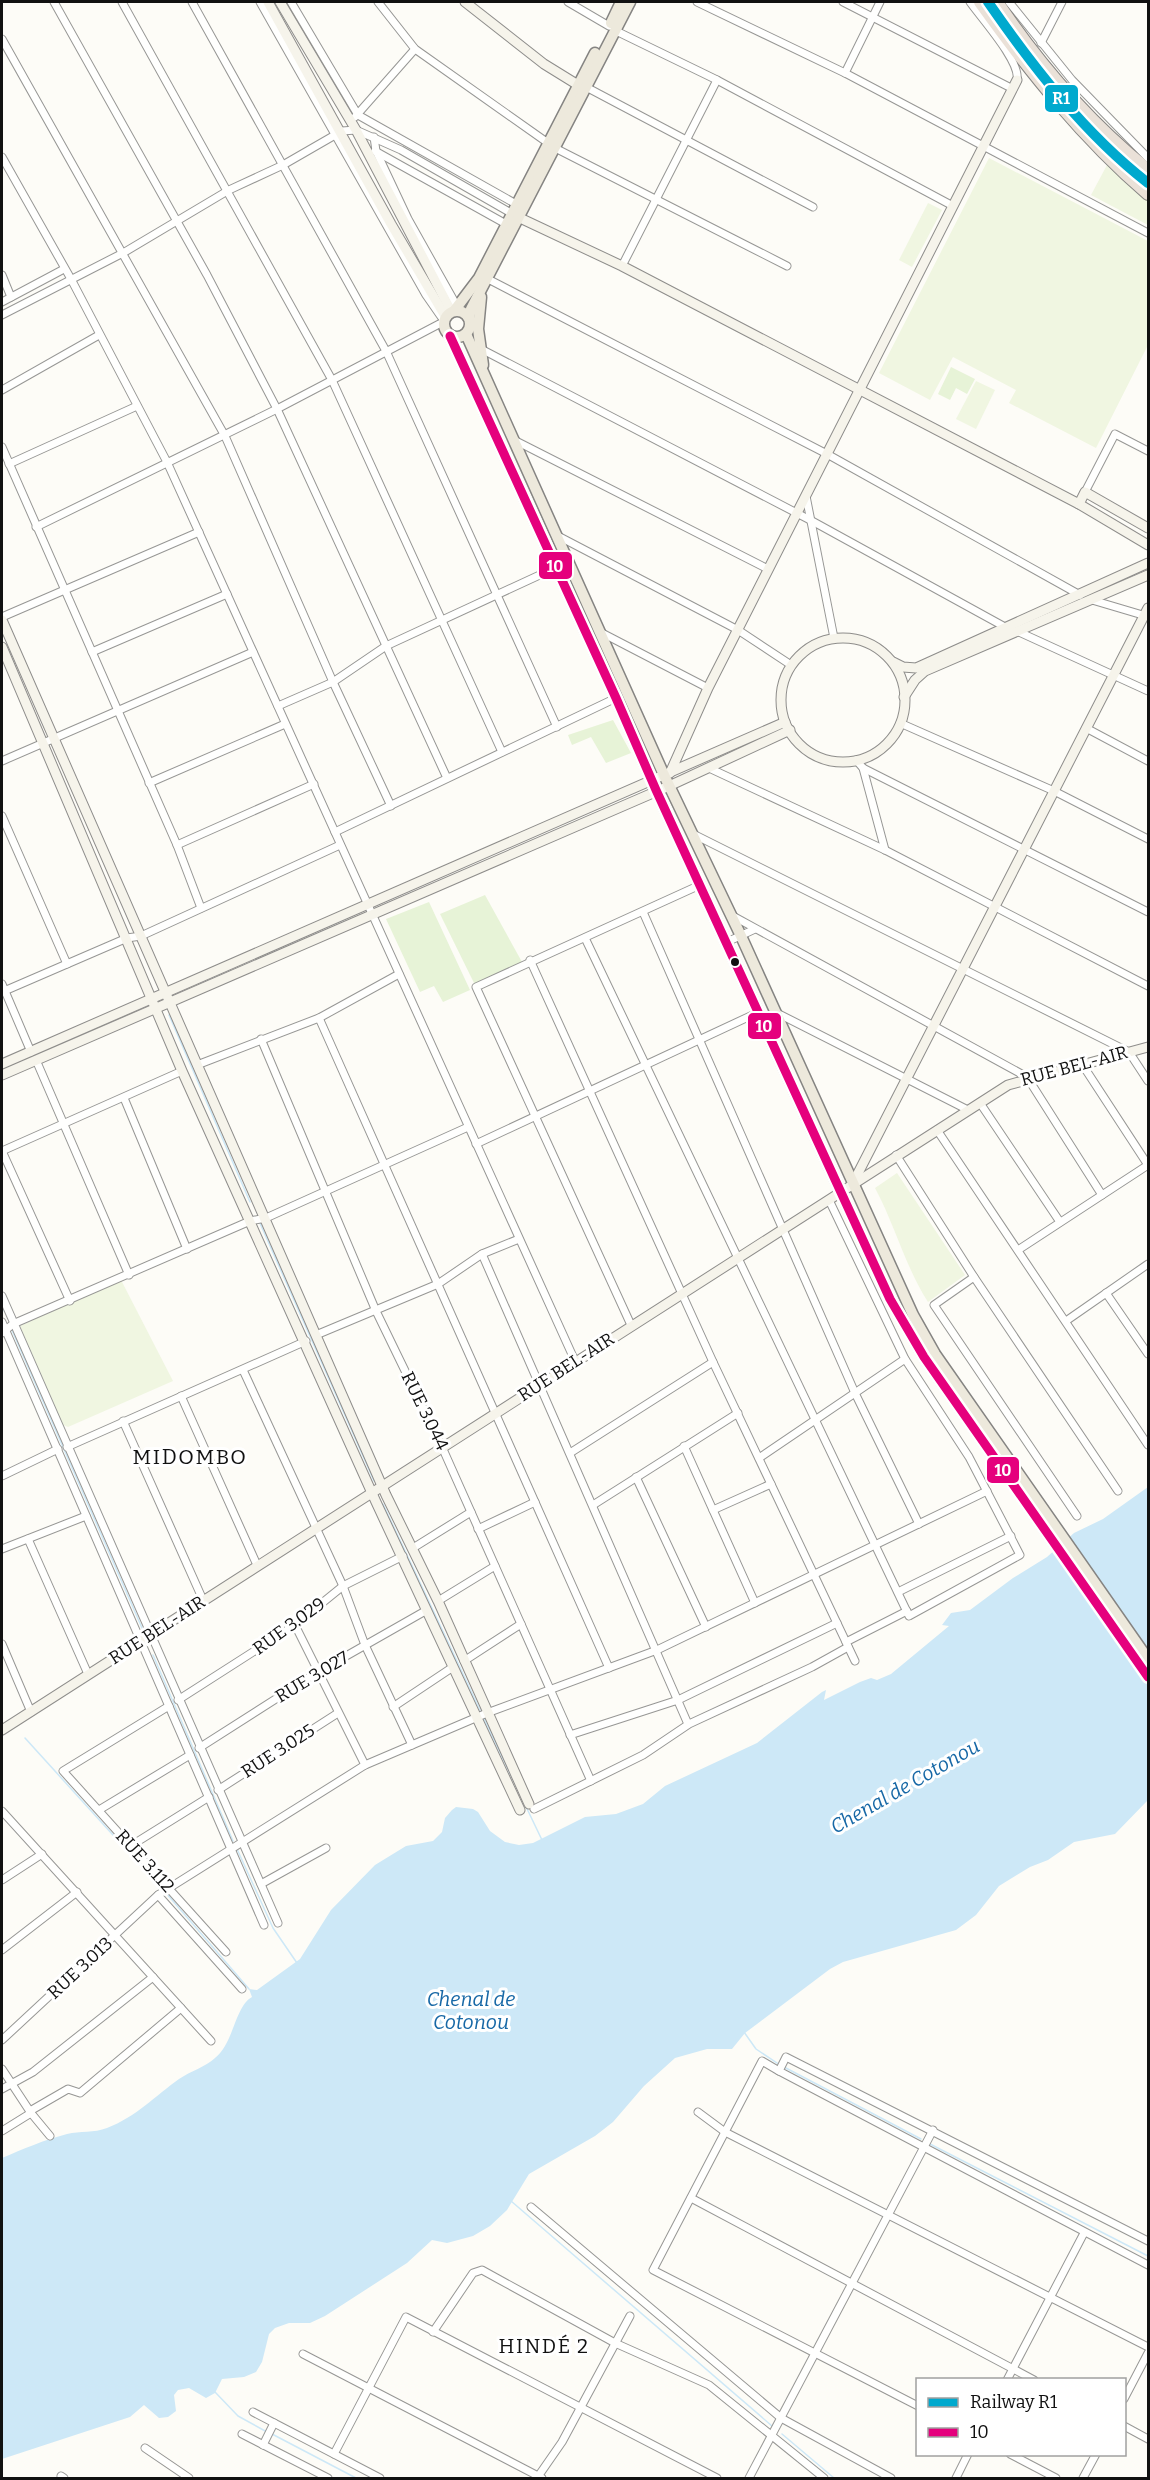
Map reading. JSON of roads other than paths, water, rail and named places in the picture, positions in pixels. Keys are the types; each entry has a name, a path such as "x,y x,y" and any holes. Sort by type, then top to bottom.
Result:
{"highway":[{"path":"980,2 1067,115 1108,158 1149,194"},
{"path":"997,2 1033,51 1066,90 1107,133 1149,170"}],"main road":[{"path":"612,28 621,2"},
{"path":"450,336 458,337 466,334 470,326 471,309 486,284 516,212 612,28 630,2"},
{"path":"516,212 506,224 476,284 449,315 445,330 450,336 557,567 653,785 890,1299 914,1341 1149,1659"},
{"path":"486,284 478,321 481,349 491,391"},
{"path":"449,315 462,312 469,318"},
{"path":"466,334 667,774 669,786 741,936 901,1292 925,1337 1149,1677"}],"street":[{"path":"54,2 278,409 447,778"},
{"path":"122,2 229,190 332,380 502,752"},
{"path":"192,2 386,351 557,727"},
{"path":"260,2 338,133 347,143 391,224 449,315"},
{"path":"268,2 426,295 449,315"},
{"path":"280,2 354,118 516,212"},
{"path":"291,2 354,118 362,144 449,315"},
{"path":"378,2 415,49 551,145 787,266"},
{"path":"465,2 544,64 813,207"},
{"path":"568,2 612,28 717,80 953,206"},
{"path":"697,2 845,73 1149,233"},
{"path":"843,2 1015,85"},
{"path":"845,73 880,2"},
{"path":"667,774 768,569 1015,85 1019,74 1012,60 970,2"},
{"path":"1009,2 1041,43 1104,114 1149,158"},
{"path":"1041,43 1062,2"},
{"path":"2,39 225,436 333,682 391,806"},
{"path":"354,118 415,49"},
{"path":"622,266 717,80"},
{"path":"2,315 123,253 229,190 283,165 338,133 356,130 401,150 1079,504 1149,545"},
{"path":"374,137 376,151 449,315"},
{"path":"347,143 362,144 376,151 506,224"},
{"path":"2,157 63,269 71,279 168,462 575,1361"},
{"path":"2,302 63,269"},
{"path":"2,276 11,297"},
{"path":"486,284 827,454 1080,595"},
{"path":"36,526 278,409 449,315"},
{"path":"2,390 99,335"},
{"path":"481,349 797,513 1005,627"},
{"path":"9,464 137,406"},
{"path":"1079,504 1115,434 1149,451"},
{"path":"513,439 768,569"},
{"path":"2,447 177,845 201,908"},
{"path":"1085,492 1149,528"},
{"path":"806,496 834,638"},
{"path":"199,531 2,619 382,1485 532,1807 643,1755 688,1724 812,1667 907,1611"},
{"path":"557,536 738,630 791,665"},
{"path":"891,661 899,675 904,697 900,723 883,747 856,760 837,761 819,756 802,746 787,726 782,693 791,665 810,647 834,638 864,642 881,651 903,668 916,668 1149,563"},
{"path":"278,706 333,682 386,646 557,567"},
{"path":"904,697 915,680 925,671 1149,575"},
{"path":"92,652 227,594"},
{"path":"853,1183 1147,613 1092,600"},
{"path":"1018,632 1149,691"},
{"path":"602,633 708,688"},
{"path":"2,647 182,1071 306,1341 372,1492 520,1810"},
{"path":"2,761 254,652"},
{"path":"335,832 616,698"},
{"path":"900,723 1054,791 1149,839"},
{"path":"149,783 285,724"},
{"path":"2,1064 34,1056 156,1009 167,999 653,785 667,774 787,726"},
{"path":"653,785 669,786 709,768 787,726"},
{"path":"1086,729 1149,761"},
{"path":"856,760 863,768 1149,912"},
{"path":"709,768 885,850 1149,986"},
{"path":"863,768 885,850"},
{"path":"177,845 314,784"},
{"path":"2,816 67,964"},
{"path":"691,834 1129,1052 1149,1081"},
{"path":"129,1275 65,1124 2,989 127,938 141,936 340,845"},
{"path":"631,1325 476,987 530,960 644,912 700,885"},
{"path":"644,912 782,1231 855,1393 919,1524"},
{"path":"731,915 1027,1077 1102,1195"},
{"path":"727,942 755,929"},
{"path":"585,938 909,1616 1020,1555 969,1457 905,1359 829,1200"},
{"path":"530,960 713,1362 855,1662"},
{"path":"197,1065 318,1018 399,974"},
{"path":"2,1076 34,1056 152,999 167,999"},
{"path":"476,1144 759,1012"},
{"path":"775,1012 968,1110"},
{"path":"318,1018 385,1163 609,1668"},
{"name":"RUE 3.044","path":"261,1039 327,1188 376,1311 442,1446 591,1781"},
{"name":"RUE BEL-AIR","path":"2,1730 1008,1085 1027,1077 1149,1047"},
{"path":"1018,1250 1148,1165 1082,1064"},
{"path":"70,1301 2,1151 182,1071"},
{"path":"124,1098 187,1249"},
{"path":"980,1103 1060,1222"},
{"path":"4,1332 13,1324 250,1221 266,1218 327,1188 468,1127"},
{"path":"937,1130 1148,1445"},
{"path":"896,1155 974,1277 1118,1491"},
{"path":"316,1335 438,1284 483,1254 519,1239"},
{"path":"483,1254 688,1724"},
{"path":"1066,1321 1149,1264"},
{"path":"974,1277 934,1305 1077,1516"},
{"path":"1106,1293 1149,1354"},
{"path":"2,1296 145,1637 169,1706 264,1925"},
{"path":"2,1322 4,1332 86,1516 178,1700 278,1923"},
{"path":"67,1447 306,1341"},
{"path":"759,1458 905,1359"},
{"path":"570,1453 713,1362"},
{"path":"243,1370 343,1586 365,1645 412,1745"},
{"path":"181,1396 257,1565"},
{"path":"593,1505 738,1413"},
{"path":"123,1421 203,1600"},
{"path":"684,1446 755,1603"},
{"path":"2,1474 58,1449"},
{"path":"636,1477 706,1627"},
{"path":"713,1510 771,1484"},
{"name":"RUE 3.013","path":"2,2040 158,1895 365,1765 476,1717 657,1650 987,1491"},
{"path":"478,1529 535,1502"},
{"path":"413,1548 471,1512"},
{"path":"2,1549 86,1516"},
{"path":"898,1592 1011,1536"},
{"path":"28,1539 88,1674"},
{"name":"RUE 3.029","path":"178,1700 295,1625 343,1586 403,1556"},
{"path":"438,1601 495,1566"},
{"name":"RUE 3.027","path":"200,1748 318,1672 427,1610"},
{"path":"570,1734 678,1700 837,1623"},
{"path":"464,1661 521,1624"},
{"path":"295,1625 365,1765"},
{"path":"2,1644 31,1712"},
{"path":"393,1707 453,1667"},
{"name":"RUE 3.112","path":"169,1706 63,1771 132,1845 226,1953"},
{"name":"RUE 3.025","path":"218,1790 338,1713"},
{"path":"99,1810 190,1755"},
{"path":"132,1845 208,1797"},
{"path":"2,1811 211,2041"},
{"path":"261,1884 326,1848"},
{"path":"2,1880 42,1854"},
{"path":"2,1950 76,1892"},
{"name":"RUE 3.112","path":"158,1895 242,1989"},
{"path":"2,2090 67,2046 153,1977"},
{"path":"2,2131 68,2089 80,2093 181,2008"},
{"path":"779,2072 786,2057 1149,2241"},
{"path":"916,2405 653,2270 762,2061 1084,2233 1149,2265"},
{"path":"2,2069 30,2112 50,2136"},
{"path":"698,2112 725,2132 889,2213 1149,2347"},
{"path":"749,2478 933,2130"},
{"path":"691,2198 1032,2378"},
{"path":"531,2207 781,2418 891,2478"},
{"path":"1008,2378 1084,2233"},
{"path":"433,2332 473,2272 482,2270 615,2343 709,2385 824,2478"},
{"path":"303,2354 539,2478 630,2316"},
{"path":"334,2454 406,2317 717,2478"},
{"path":"1126,2397 1149,2353"},
{"path":"253,2412 273,2426 380,2478"},
{"path":"265,2441 273,2426"},
{"path":"1126,2427 1149,2439"},
{"path":"242,2434 265,2441 318,2476 328,2478"},
{"path":"145,2448 189,2478"},
{"path":"956,2478 967,2456"},
{"path":"1014,2456 1056,2478"},
{"path":"1083,2478 1095,2456"}],"water":[{"name":"Chenal de Cotonou","path":"1148,1487 1148,1800 1115,1834 1074,1842 1048,1860 1030,1867 999,1886 976,1915 956,1930 843,1962 830,1969 745,2033 732,2049 707,2049 675,2058 644,2086 613,2122 595,2136 529,2174 507,2210 490,2226 473,2236 447,2243 432,2240 407,2263 325,2316 310,2323 289,2323 275,2328 269,2334 262,2362 256,2372 244,2377 222,2379 215,2393 206,2398 189,2388 178,2390 174,2395 176,2411 168,2417 159,2418 144,2405 130,2417 2,2459 2,2158 58,2136 102,2130 136,2112 179,2079 211,2061 221,2051 242,2008 252,1997 249,1989 257,1990 300,1959 331,1910 375,1865 406,1846 433,1841 442,1832 445,1818 456,1807 473,1809 478,1812 490,1831 505,1842 519,1845 533,1843 585,1817 616,1814 643,1804 665,1786 757,1743 822,1692 826,1690 824,1700 860,1682 871,1678 877,1680 891,1674 949,1626 942,1625 951,1613 970,1610 1013,1578 1047,1557 1074,1533 1103,1519"}],"waterway":[{"path":"169,1015 250,1202"},
{"path":"259,1221 374,1481"},
{"path":"2,1307 3,1311"},
{"path":"11,1328 142,1628"},
{"path":"383,1504 480,1710"},
{"path":"153,1655 233,1841"},
{"path":"484,1719 542,1840"},
{"path":"25,1738 162,1889"},
{"path":"237,1849 273,1928 297,1963"},
{"path":"166,1893 249,1989"},
{"path":"744,2032 756,2049 780,2065"},
{"path":"784,2067 921,2139"},
{"path":"930,2144 1148,2256"},
{"path":"511,2201 772,2426"},
{"path":"215,2392 238,2416 267,2432"},
{"path":"272,2434 356,2478"},
{"path":"782,2434 834,2478"}],"rail line":[{"name":"R1","path":"988,2 1061,98 1103,143 1148,183"}],"district":[{"name":"MIDOMBO","path":"190,1457"},
{"name":"HINDÉ 2","path":"544,2346"}]}
